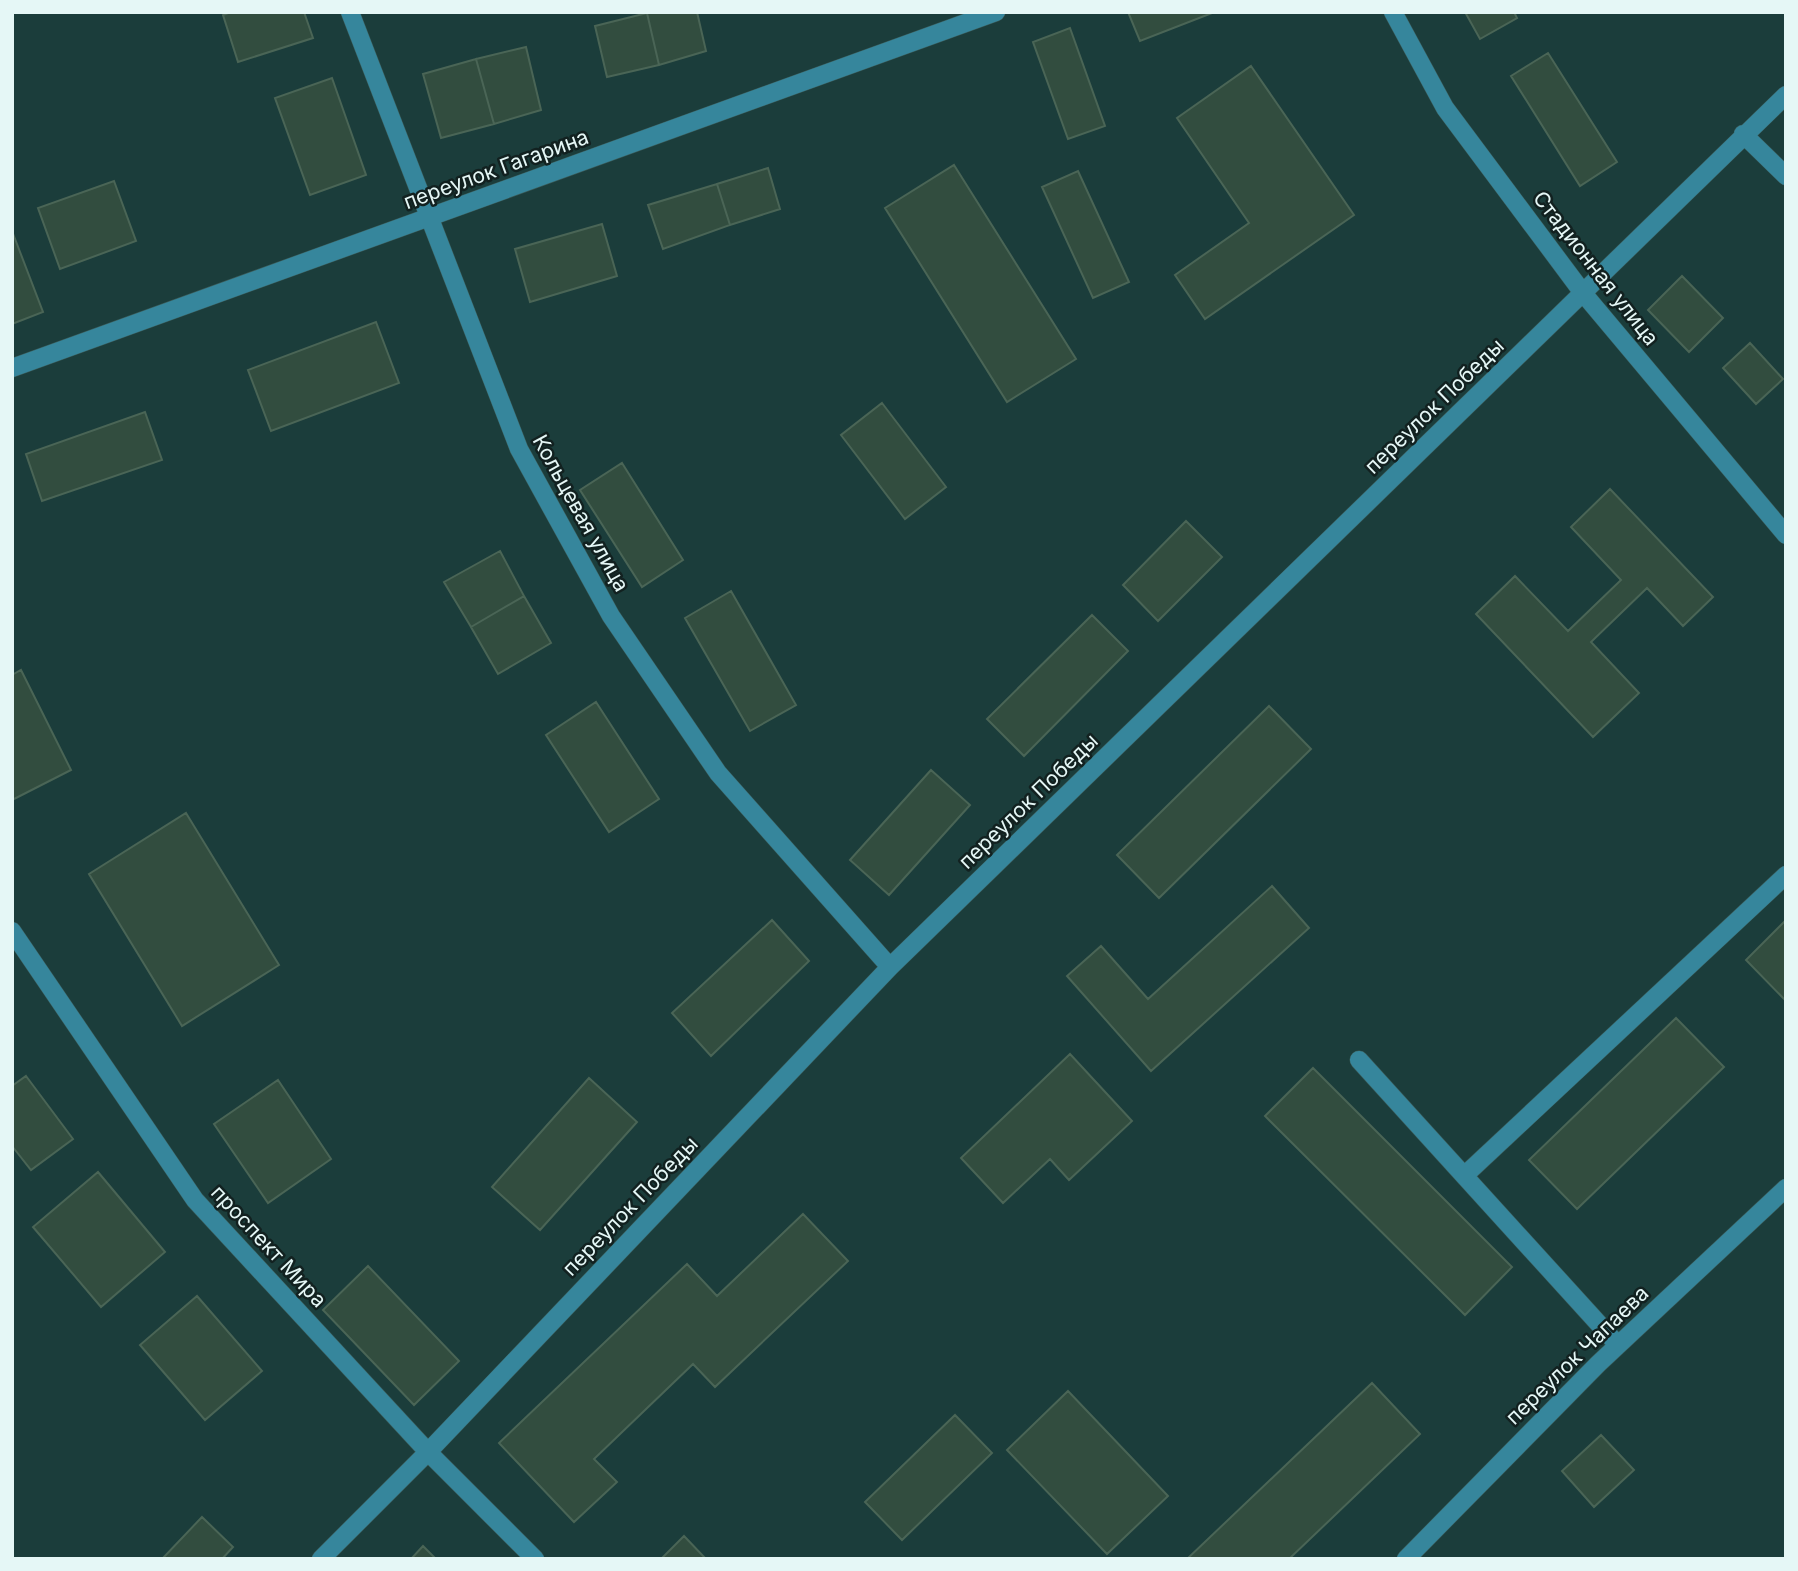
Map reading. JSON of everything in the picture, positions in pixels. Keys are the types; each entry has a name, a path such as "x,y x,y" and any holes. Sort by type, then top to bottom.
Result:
{"street":[{"name":"Кольцевая улица","path":"351,12 519,449 611,616 719,772 890,967"},
{"name":"переулок Гагарина","path":"12,368 996,12"},
{"name":"Стадионная улица","path":"1393,12 1445,108 1583,293 1786,535"},
{"name":"переулок Победы","path":"321,1559 428,1452 890,967 1786,95"},
{"path":"1744,134 1786,176"},
{"path":"1465,1175 1786,875"},
{"name":"проспект Мира","path":"15,941 195,1200 428,1452 535,1559"},
{"path":"1359,1060 1618,1345"},
{"name":"переулок Чапаева","path":"1406,1559 1618,1345 1786,1188"}],"building":[{"path":"231,12 304,12 313,38 238,62 223,15"},
{"path":"697,12 706,51 659,65 647,13"},
{"path":"1128,12 1212,12 1212,13 1140,41"},
{"path":"1465,12 1514,12 1517,18 1480,39"},
{"path":"647,13 659,65 607,77 595,26"},
{"path":"1070,28 1105,126 1068,139 1033,42"},
{"path":"526,47 541,110 494,124 476,59"},
{"path":"1548,53 1617,162 1580,186 1511,76"},
{"path":"476,59 494,124 441,138 423,74"},
{"path":"1251,66 1354,215 1205,319 1175,275 1249,223 1177,118"},
{"path":"332,78 366,175 310,195 275,98"},
{"path":"954,165 1076,359 1007,402 885,208"},
{"path":"768,168 780,209 730,225 717,184"},
{"path":"1078,171 1129,282 1093,298 1042,187"},
{"path":"114,181 136,241 60,269 38,208"},
{"path":"717,184 730,225 663,249 648,205"},
{"path":"602,224 617,276 530,302 515,249"},
{"path":"12,231 43,312 12,324"},
{"path":"1682,276 1723,318 1689,352 1648,310"},
{"path":"376,322 399,383 271,431 248,370"},
{"path":"1750,343 1783,379 1756,404 1723,368"},
{"path":"882,403 946,487 905,519 841,435"},
{"path":"145,412 162,460 42,501 26,454"},
{"path":"622,463 683,560 642,587 580,490"},
{"path":"1610,489 1713,597 1683,626 1647,588 1591,642 1639,693 1593,737 1476,614 1515,576 1568,631 1621,580 1571,527"},
{"path":"1186,521 1222,557 1158,621 1123,585"},
{"path":"500,551 524,596 471,627 444,582"},
{"path":"731,591 796,705 750,731 685,618"},
{"path":"524,596 551,643 498,674 471,627"},
{"path":"1092,615 1128,651 1024,756 987,719"},
{"path":"21,670 71,770 12,800 12,675"},
{"path":"596,702 659,799 609,832 546,735"},
{"path":"1269,706 1311,749 1159,898 1117,855"},
{"path":"931,770 970,805 889,895 850,860"},
{"path":"186,813 279,965 182,1026 89,874"},
{"path":"1272,886 1309,928 1151,1071 1067,976 1101,946 1148,999"},
{"path":"772,920 809,961 711,1056 672,1013"},
{"path":"1786,920 1786,1001 1746,960"},
{"path":"1676,1018 1724,1067 1577,1209 1529,1160"},
{"path":"1070,1054 1132,1121 1069,1180 1050,1159 1003,1203 961,1158"},
{"path":"1313,1068 1512,1267 1465,1315 1265,1116"},
{"path":"26,1076 73,1139 31,1170 12,1146 12,1086"},
{"path":"589,1078 637,1122 540,1230 492,1187"},
{"path":"278,1080 331,1159 268,1203 214,1124"},
{"path":"98,1172 165,1252 101,1307 33,1227"},
{"path":"803,1214 848,1261 715,1387 693,1364 594,1459 617,1482 574,1522 499,1443 687,1264 717,1296"},
{"path":"368,1266 459,1361 414,1405 323,1310"},
{"path":"197,1296 262,1371 205,1420 140,1345"},
{"path":"1372,1383 1420,1434 1289,1559 1187,1559"},
{"path":"1068,1391 1168,1496 1107,1554 1007,1450"},
{"path":"955,1415 992,1453 902,1540 865,1502"},
{"path":"1601,1435 1634,1470 1594,1507 1562,1471"},
{"path":"202,1517 233,1547 222,1559 162,1559"},
{"path":"684,1536 706,1559 661,1559"},
{"path":"423,1546 436,1559 411,1559"}]}
